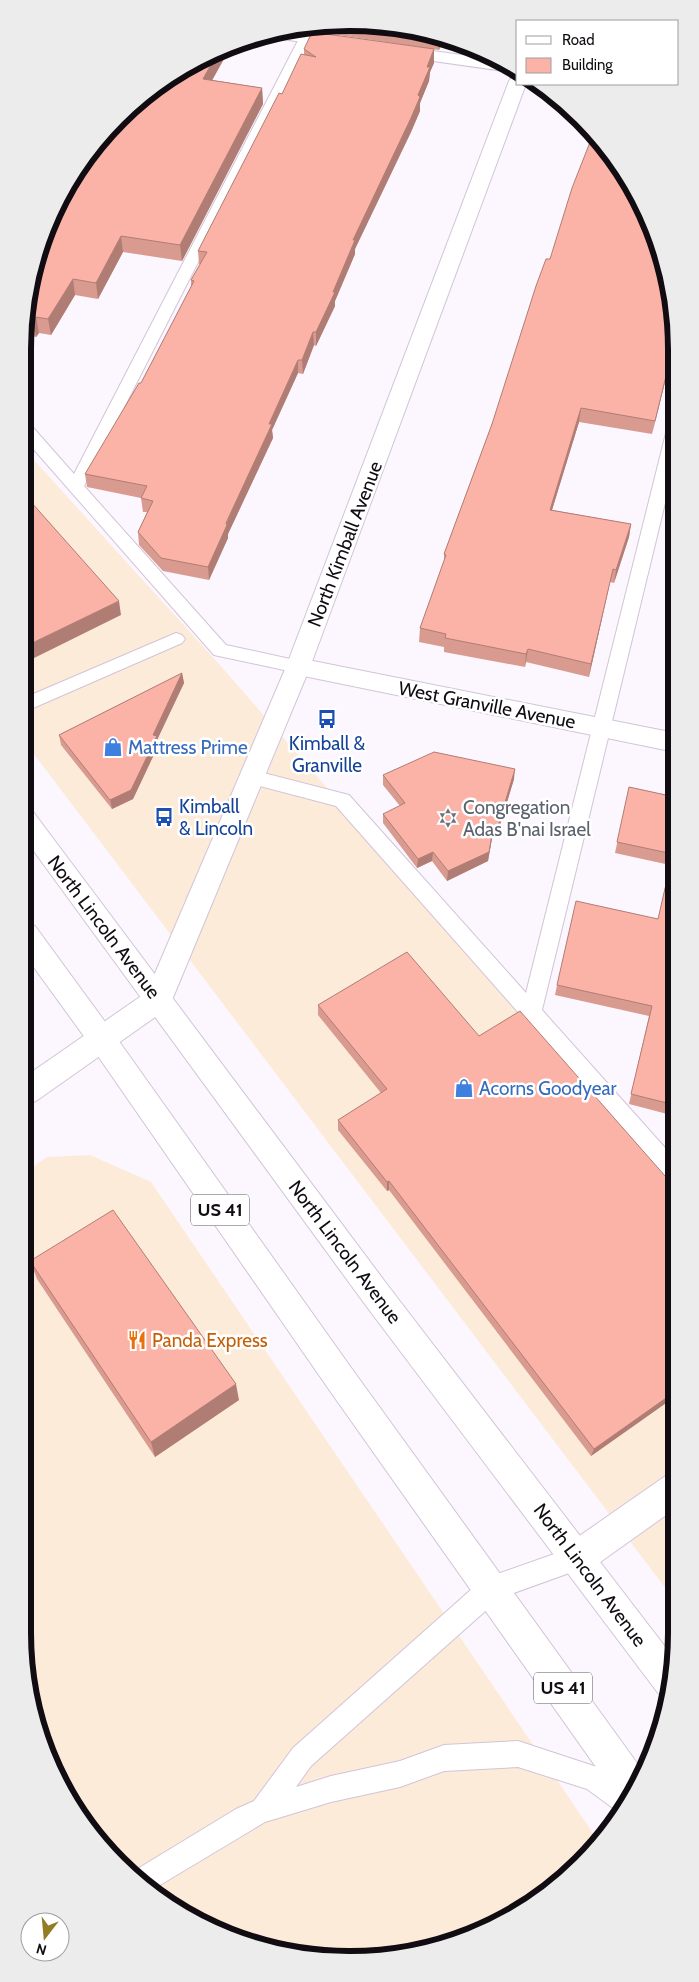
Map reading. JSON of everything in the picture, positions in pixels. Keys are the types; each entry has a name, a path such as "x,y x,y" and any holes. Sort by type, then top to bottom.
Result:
{"street":[{"path":"317,33 362,46"},
{"path":"381,48 491,64"},
{"name":"North Kimball Avenue","path":"158,1000 298,667 517,85"},
{"name":"West Granville Avenue","path":"298,667 668,742"},
{"name":"North Lincoln Avenue","path":"31,828 378,1297 665,1674"},
{"name":"US 41","path":"31,942 101,1038 340,1380 492,1588 630,1783"},
{"path":"31,1088 158,1000"},
{"path":"577,1558 668,1495"}],"lane":[{"path":"75,488 308,34"},
{"path":"31,436 220,650 298,667"},
{"path":"531,1012 603,728 668,458"},
{"path":"31,702 176,639"},
{"path":"252,777 342,800 668,1166"},
{"path":"263,1810 302,1757 492,1588 577,1558"},
{"path":"147,1877 245,1818 263,1810 331,1789 400,1774 444,1758 518,1754 594,1778 621,1799"}],"shaded area":[{"path":"31,457 219,664 668,1179 668,1591 31,750"},
{"path":"90,1155 151,1182 594,1835 575,1858 559,1872 509,1908 471,1927 452,1934 412,1945 391,1948 350,1951 329,1950 287,1945 267,1940 228,1927 209,1918 190,1908 156,1885 124,1858 97,1826 74,1792 55,1754 42,1715 34,1674 31,1632 31,1168 47,1157"}],"building":[{"path":"319,33 434,49 427,67 430,67 418,95 420,97 411,118 353,240 355,240 333,292 335,292 316,332 313,332 302,360 298,360 269,424 272,424 226,523 227,525 208,567 161,558 138,532 153,501 141,498 147,486 85,474 139,383 141,383 194,281 191,280 207,252 198,251 279,93 282,94 301,54 316,57 304,49 311,34"},
{"path":"212,62 203,79 262,88 180,245 121,236 96,283 73,279 48,319 36,317 33,321 37,287 55,228 74,190 85,173 124,124 173,85"},
{"path":"590,142 625,190 644,228 662,287 668,350 668,368 655,421 581,408 550,510 631,524 616,570 613,569 591,664 528,649 526,654 445,638 446,634 420,628 446,555 444,554 492,424 536,286 546,259 550,259 572,188"},
{"path":"31,502 119,601 31,644"},
{"name":"Mattress Prime","path":"182,673 153,735 157,736 131,790 110,800 59,735"},
{"name":"Congregation Adas B'nai Israel","path":"434,752 515,769 498,826 493,829 489,852 448,871 433,852 418,859 383,814 405,803 383,775"},
{"path":"629,787 668,795 668,853 617,842"},
{"path":"668,876 668,1103 631,1094 652,1006 557,985 576,901 658,919"},
{"path":"407,952 479,1036 520,1011 668,1179 668,1397 594,1449 389,1181 387,1182 338,1120 387,1089 318,1005"},
{"name":"Panda Express","path":"113,1210 236,1384 151,1442 31,1260"}],"place":[{"name":"Kimball & Granville","path":"327,719"},
{"name":"Mattress Prime","path":"113,747"},
{"name":"Kimball & Lincoln","path":"164,817"},
{"name":"Congregation Adas B'nai Israel","path":"448,818"},
{"name":"Acorns Goodyear","path":"464,1088"},
{"name":"Panda Express","path":"137,1340"}]}
